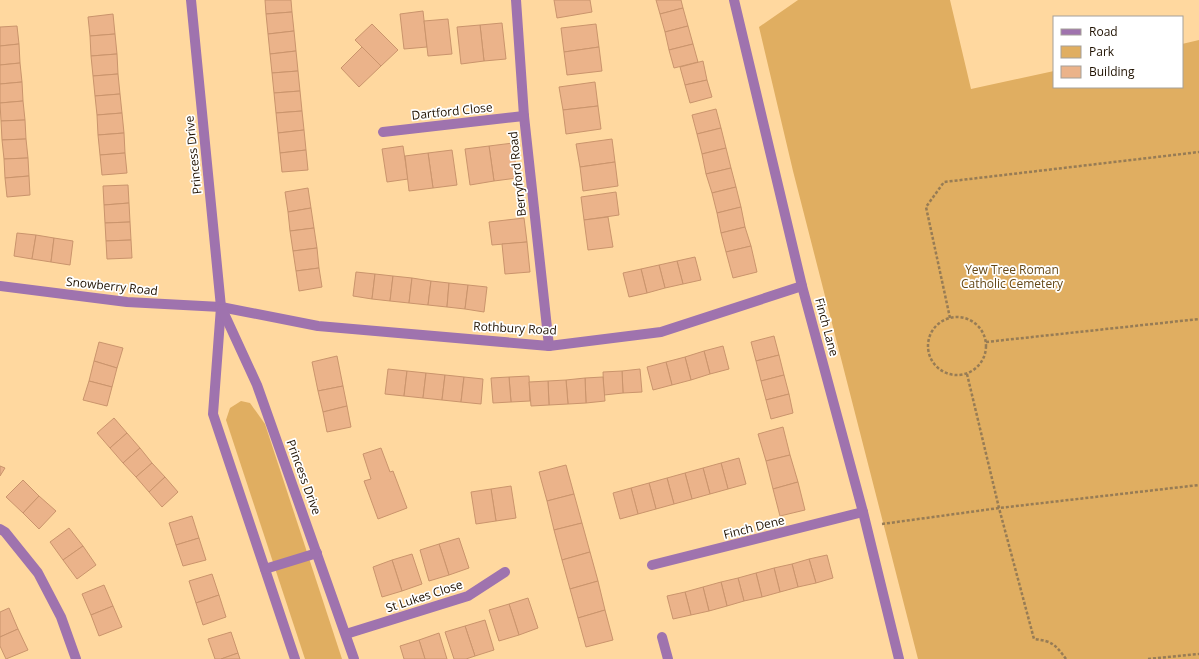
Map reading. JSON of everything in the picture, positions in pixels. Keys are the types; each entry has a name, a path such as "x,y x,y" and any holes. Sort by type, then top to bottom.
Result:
{"street":[{"name":"Princess Drive","path":"191,0 222,308 214,414 295,659"},
{"name":"Berryford Road","path":"516,0 524,116 549,346"},
{"name":"Finch Lane","path":"734,0 802,286 863,512 899,659"},
{"name":"Dartford Close","path":"383,132 524,116"},
{"name":"Snowberry Road","path":"0,286 127,302 222,308"},
{"name":"Rothbury Road","path":"222,308 318,326 549,346 661,332 802,286"},
{"name":"Princess Drive","path":"222,308 257,385 354,659"},
{"name":"Finch Dene","path":"652,565 863,512"},
{"path":"0,529 5,532 38,573 61,617 76,659"},
{"path":"265,569 317,553"},
{"name":"St Lukes Close","path":"346,634 468,596 505,572"},
{"path":"662,637 668,659"}],"path":[{"path":"950,318 926,206 944,182 1199,152"},
{"path":"963,317 972,321 983,333 986,342 984,356 980,365 967,374 952,376 942,372 931,362 928,352 928,340 932,330 940,322 950,318 963,317"},
{"path":"986,342 1199,319"},
{"path":"967,374 999,508 1034,639 1050,641 1059,648 1066,659"},
{"path":"866,526 999,508 1199,485"},
{"path":"1148,659 1199,654"}],"green space":[{"name":"Yew Tree Roman Catholic Cemetery","path":"798,0 950,0 971,89 1053,71 1053,88 1183,88 1183,44 1199,40 1199,659 918,659 793,171 759,27"},
{"path":"241,401 250,403 265,424 342,659 305,659 226,420 230,408"}],"building":[{"path":"265,0 291,0 292,12 266,14"},
{"path":"554,0 590,0 592,12 557,18"},
{"path":"656,0 681,0 683,8 660,14"},
{"path":"683,8 688,26 665,32 660,14"},
{"path":"423,11 427,47 404,49 400,14"},
{"path":"292,12 294,31 268,34 266,14"},
{"path":"113,14 115,34 90,36 88,17"},
{"path":"448,19 452,54 428,56 424,21"},
{"path":"502,23 506,59 484,61 480,25"},
{"path":"372,24 398,50 381,66 355,40"},
{"path":"596,24 599,47 564,52 561,28"},
{"path":"480,25 484,61 461,64 457,27"},
{"path":"17,26 19,44 0,46 0,27"},
{"path":"688,26 693,44 669,50 665,32"},
{"path":"294,31 296,51 270,54 268,34"},
{"path":"115,34 117,54 91,56 90,36"},
{"path":"19,44 20,63 0,65 0,46"},
{"path":"693,44 698,62 674,68 669,50"},
{"path":"362,47 381,66 359,87 341,68"},
{"path":"599,47 602,71 567,75 564,52"},
{"path":"296,51 298,71 272,73 270,54"},
{"path":"117,54 118,74 93,76 91,56"},
{"path":"703,61 707,80 685,85 680,67"},
{"path":"20,63 22,82 0,84 0,65"},
{"path":"298,71 300,91 274,93 272,73"},
{"path":"118,74 120,94 95,96 93,76"},
{"path":"707,80 712,97 690,103 685,85"},
{"path":"22,82 23,101 0,103 0,84"},
{"path":"595,82 598,106 563,110 559,87"},
{"path":"300,91 302,111 276,113 274,93"},
{"path":"120,94 122,113 97,115 95,96"},
{"path":"23,101 25,120 1,121 0,103"},
{"path":"598,106 601,129 566,134 563,110"},
{"path":"716,109 721,128 697,134 692,115"},
{"path":"302,111 304,130 278,133 276,113"},
{"path":"122,113 124,133 98,135 97,115"},
{"path":"25,120 26,139 2,140 1,121"},
{"path":"721,128 726,148 702,154 697,134"},
{"path":"304,130 306,150 280,153 278,133"},
{"path":"124,133 125,153 100,155 98,135"},
{"path":"26,139 28,158 4,159 2,140"},
{"path":"612,139 615,162 580,167 576,144"},
{"path":"513,143 517,178 494,181 489,146"},
{"path":"403,146 408,179 387,182 382,149"},
{"path":"489,146 494,181 470,185 465,149"},
{"path":"726,148 731,168 706,174 702,154"},
{"path":"306,150 308,170 282,172 280,153"},
{"path":"452,150 457,185 433,188 428,153"},
{"path":"125,153 127,173 102,175 100,155"},
{"path":"428,153 433,188 409,191 405,156"},
{"path":"28,158 29,176 5,178 4,159"},
{"path":"615,162 618,186 583,191 580,167"},
{"path":"731,168 736,187 712,193 706,174"},
{"path":"29,176 30,195 7,197 5,178"},
{"path":"128,185 129,203 104,205 103,186"},
{"path":"736,187 741,207 717,213 712,193"},
{"path":"308,188 311,208 288,212 285,192"},
{"path":"616,192 619,215 584,220 581,197"},
{"path":"129,203 130,222 105,223 104,205"},
{"path":"741,207 745,227 721,233 717,213"},
{"path":"311,208 314,228 290,231 288,212"},
{"path":"608,217 613,247 588,250 584,220"},
{"path":"524,218 527,242 492,245 489,222"},
{"path":"130,222 131,240 106,241 105,223"},
{"path":"745,227 751,246 726,252 721,233"},
{"path":"314,228 317,248 293,251 290,231"},
{"path":"17,233 36,235 32,259 14,256"},
{"path":"36,235 54,238 51,262 32,259"},
{"path":"54,238 73,241 70,265 51,262"},
{"path":"131,240 132,258 107,259 106,241"},
{"path":"527,242 530,272 505,274 502,244"},
{"path":"751,246 757,272 733,278 726,252"},
{"path":"317,248 319,268 296,271 293,251"},
{"path":"695,257 701,280 683,284 677,261"},
{"path":"677,261 683,284 665,288 659,265"},
{"path":"659,265 665,288 647,293 641,269"},
{"path":"319,268 322,287 299,291 296,271"},
{"path":"641,269 647,293 629,297 623,273"},
{"path":"356,272 375,274 372,299 353,296"},
{"path":"375,274 393,276 390,301 372,299"},
{"path":"393,276 412,278 409,303 390,301"},
{"path":"412,278 431,281 428,305 409,303"},
{"path":"431,281 449,283 447,307 428,305"},
{"path":"449,283 468,285 465,309 447,307"},
{"path":"468,285 487,287 484,312 465,309"},
{"path":"774,336 779,355 756,361 751,342"},
{"path":"99,342 123,348 117,368 94,361"},
{"path":"723,346 729,369 710,374 704,351"},
{"path":"704,351 710,374 691,380 685,357"},
{"path":"779,355 784,375 761,381 756,361"},
{"path":"337,356 343,386 318,391 312,362"},
{"path":"685,357 691,380 672,385 666,362"},
{"path":"94,361 117,368 112,387 89,381"},
{"path":"666,362 672,385 653,390 647,367"},
{"path":"388,369 407,371 404,396 385,394"},
{"path":"640,369 642,392 623,393 622,371"},
{"path":"407,371 426,373 423,398 404,396"},
{"path":"622,371 623,393 604,395 603,372"},
{"path":"426,373 445,375 442,400 423,398"},
{"path":"445,375 464,377 461,402 442,400"},
{"path":"784,375 789,394 766,400 761,381"},
{"path":"529,376 530,401 511,402 509,377"},
{"path":"464,377 483,379 481,404 461,402"},
{"path":"509,377 511,402 493,403 491,378"},
{"path":"603,377 605,401 586,403 585,378"},
{"path":"585,378 586,403 568,404 566,380"},
{"path":"566,380 568,404 549,405 548,381"},
{"path":"89,381 112,387 107,406 83,400"},
{"path":"548,381 549,405 531,406 529,382"},
{"path":"343,386 347,406 323,412 318,391"},
{"path":"789,394 793,413 771,419 766,400"},
{"path":"347,406 351,427 327,432 323,412"},
{"path":"114,418 127,433 110,448 97,433"},
{"path":"783,427 790,455 766,461 758,434"},
{"path":"127,433 140,448 123,463 110,448"},
{"path":"140,448 152,463 136,477 123,463"},
{"path":"381,448 390,472 393,471 407,508 378,519 364,481 371,479 363,454"},
{"path":"790,455 798,482 773,489 766,461"},
{"path":"739,458 746,484 728,489 721,463"},
{"path":"152,463 165,477 149,492 136,477"},
{"path":"721,463 728,489 710,494 703,468"},
{"path":"566,465 574,494 547,501 539,472"},
{"path":"0,466 5,468 0,476"},
{"path":"703,468 710,494 692,499 685,473"},
{"path":"685,473 692,499 674,504 667,478"},
{"path":"165,477 178,492 162,507 149,492"},
{"path":"667,478 674,504 656,509 649,483"},
{"path":"23,480 39,496 23,513 6,497"},
{"path":"798,482 805,510 780,516 773,489"},
{"path":"649,483 656,509 638,514 631,488"},
{"path":"511,486 516,518 496,521 491,489"},
{"path":"631,488 638,514 620,519 613,493"},
{"path":"491,489 496,521 476,524 471,492"},
{"path":"574,494 582,523 554,530 547,501"},
{"path":"39,496 56,511 39,529 23,513"},
{"path":"192,516 199,538 176,545 169,523"},
{"path":"582,523 590,552 562,560 554,530"},
{"path":"69,528 83,546 63,560 50,542"},
{"path":"199,538 206,560 183,566 176,545"},
{"path":"459,538 469,568 449,575 439,544"},
{"path":"439,544 449,575 429,581 420,550"},
{"path":"83,546 96,565 77,579 63,560"},
{"path":"590,552 598,581 570,589 562,560"},
{"path":"412,554 422,584 402,591 392,560"},
{"path":"827,555 833,578 816,583 809,559"},
{"path":"809,559 816,583 798,587 792,564"},
{"path":"392,560 402,591 382,597 373,567"},
{"path":"792,564 798,587 780,592 774,568"},
{"path":"774,568 780,592 762,597 756,573"},
{"path":"756,573 762,597 744,601 738,578"},
{"path":"212,574 219,595 196,603 189,581"},
{"path":"738,578 744,601 727,606 721,582"},
{"path":"598,581 605,610 578,618 570,589"},
{"path":"721,582 727,606 709,611 703,587"},
{"path":"104,585 113,606 91,615 82,594"},
{"path":"703,587 709,611 691,615 685,592"},
{"path":"685,592 691,615 673,619 667,596"},
{"path":"219,595 226,617 203,625 196,603"},
{"path":"528,598 538,628 519,635 509,604"},
{"path":"509,604 519,635 499,641 489,610"},
{"path":"113,606 122,627 99,636 91,615"},
{"path":"9,608 18,629 0,637 0,612"},
{"path":"605,610 613,640 586,647 578,618"},
{"path":"485,620 494,650 475,656 465,626"},
{"path":"465,626 475,656 466,659 454,659 445,632"},
{"path":"18,629 28,650 6,659 0,646 0,637"},
{"path":"231,632 238,653 221,659 215,659 208,639"},
{"path":"439,633 447,659 425,659 419,640"},
{"path":"419,640 425,659 404,659 400,646"},
{"path":"238,653 240,659 221,659"}]}
